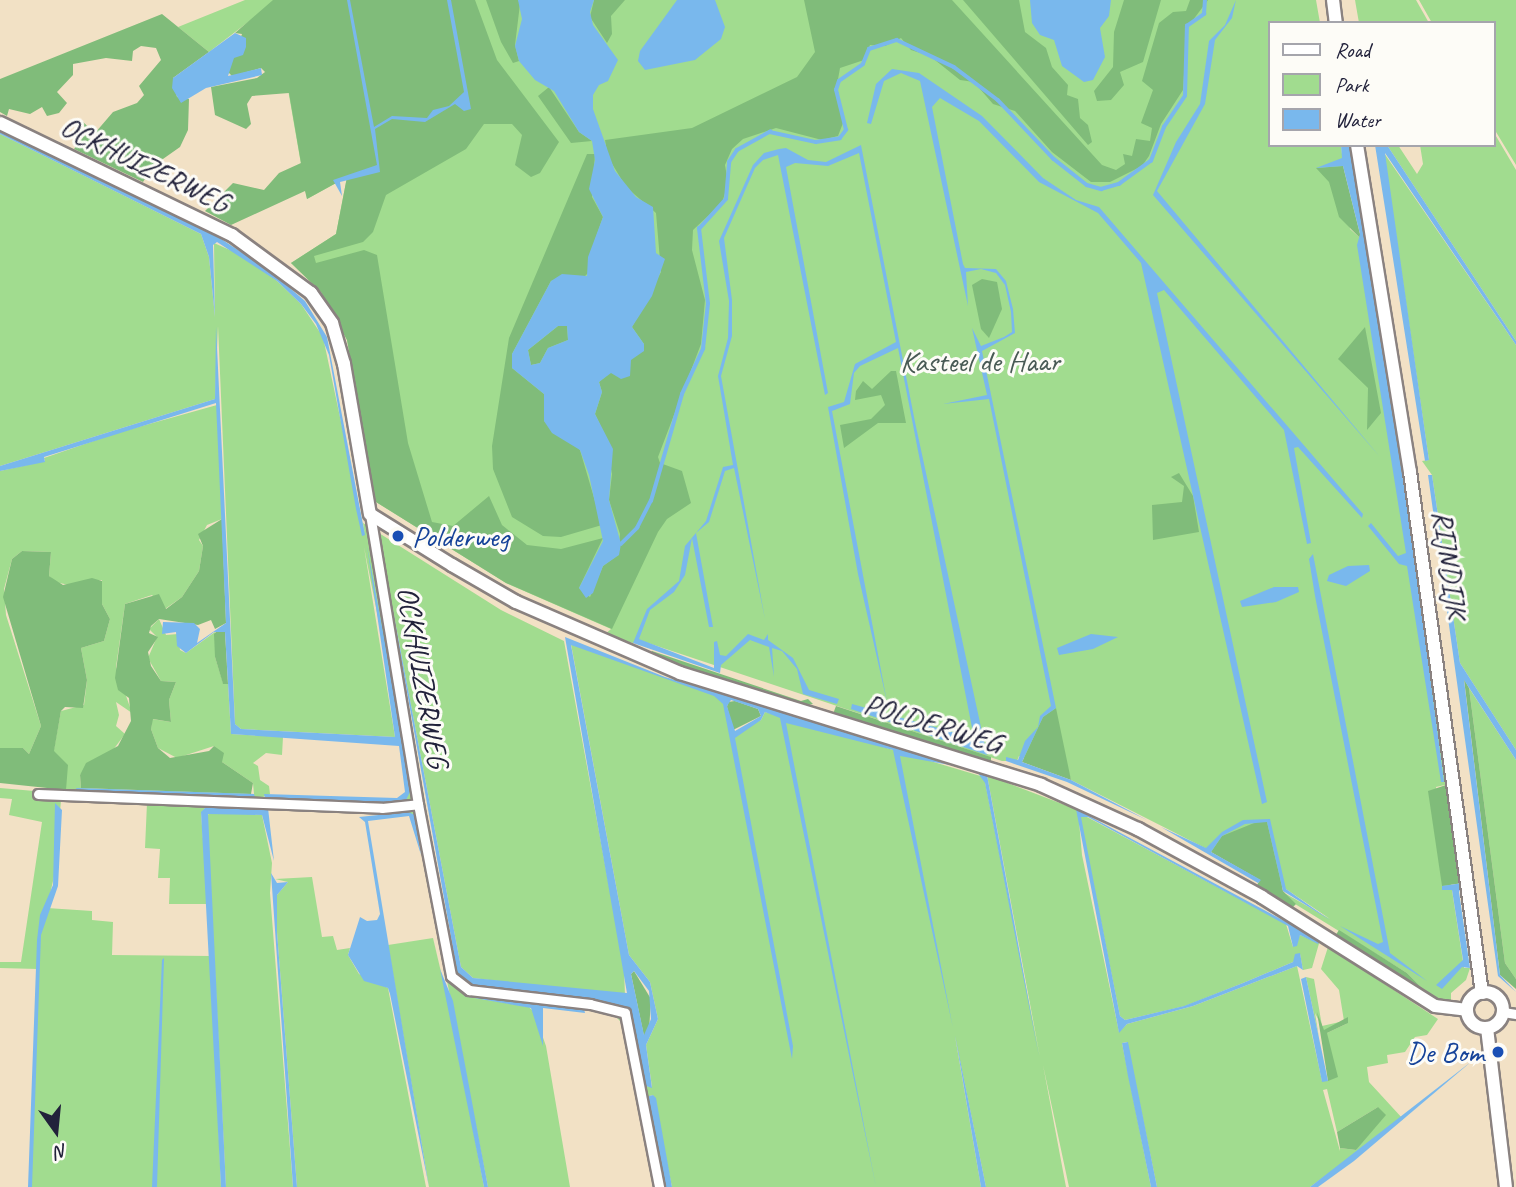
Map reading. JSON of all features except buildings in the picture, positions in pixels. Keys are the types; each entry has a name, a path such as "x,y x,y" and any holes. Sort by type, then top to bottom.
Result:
{"street":[{"path":"1332,0 1336,21"},
{"name":"OCKHUIZERWEG","path":"0,123 232,235 311,293 332,323 344,364 418,804 382,808 38,794"},
{"name":"RIJNDIJK","path":"1357,147 1412,485 1482,993"},
{"name":"POLDERWEG","path":"370,514 516,602 681,673 994,768 1138,828 1327,935 1435,1006 1467,1010"},
{"path":"418,804 451,976 469,990 590,1004 625,1013 659,1187"},
{"path":"1482,993 1497,997 1509,1013 1487,1028 1476,1026 1467,1010 1469,1002 1482,993"},
{"path":"1487,1028 1506,1187"}],"green space":[{"name":"Kasteel de Haar","path":"245,0 1316,0 1320,21 1268,21 1268,147 1341,147 1350,229 1360,238 1358,244 1366,241 1449,784 1436,787 1464,968 1470,968 1466,980 1451,993 1451,1003 1434,1000 1407,973 1287,899 1286,894 1330,919 1286,889 1071,780 1069,774 1019,756 1017,761 1002,761 639,640 633,643 604,635 611,629 506,583 376,502 347,340 321,292 291,263 336,234 347,177 307,199 273,3 209,52 178,27"},
{"path":"273,0 475,0 497,60 559,142 540,173 531,177 515,165 522,135 512,124 484,124 466,149 386,195 373,232 363,242 314,256 316,263 364,250 377,255 408,443 432,522 453,526 489,496 502,525 527,545 561,549 603,538 579,588 590,597 603,566 618,555 620,534 609,500 612,474 603,431 595,414 602,392 599,382 644,344 632,327 661,272 656,213 626,187 608,157 605,140 692,128 797,77 815,52 804,0 952,0 1102,165 1116,170 1125,164 1123,154 1132,156 1136,139 1150,141 1152,128 1141,123 1153,90 1142,81 1159,23 1173,12 1186,11 1190,0 1208,0 1187,28 1183,90 1161,124 1149,156 1142,166 1110,182 1091,182 1052,152 1015,111 993,104 974,82 960,80 930,56 911,50 901,38 885,46 870,45 864,60 840,68 837,85 843,123 838,136 822,140 776,128 743,139 732,149 725,165 728,183 722,203 693,230 692,250 705,300 701,344 658,457 660,463 682,471 691,503 667,519 658,532 612,629 506,583 376,502 347,340 321,292 291,263 336,234 347,177 307,199 305,191 231,225 205,211 233,183 264,190 279,173 301,163 289,93 252,96 247,104 251,124 246,129 215,115 211,87 257,78 265,72 261,68 232,76 228,72 242,34 235,33"},
{"path":"486,0 518,0 520,4 515,45 519,61 513,63 501,42"},
{"path":"594,0 625,0 611,16 612,34 607,43 590,17"},
{"path":"963,0 1019,0 1025,32 1046,48 1052,67 1068,85 1067,95 1078,99 1080,118 1088,125 1092,142 1088,145"},
{"path":"1124,0 1161,0 1143,62 1120,72 1124,85 1111,100 1097,101 1094,91 1113,67 1114,32"},
{"path":"1355,0 1416,0 1428,21 1359,21"},
{"path":"1419,0 1516,0 1516,165 1495,130 1495,21 1431,21"},
{"path":"162,14 209,52 173,78 177,97 189,99 188,130 180,147 153,166 143,182 74,149 86,133 83,122 95,133 113,112 137,103 144,95 139,86 161,60 156,48 141,46 133,51 132,61 106,58 73,64 73,75 57,92 67,103 59,113 47,116 42,107 30,114 9,109 7,116 0,112 0,79"},
{"path":"549,87 579,132 592,141 571,143 538,96"},
{"path":"0,134 201,234 209,257 215,317 214,243 239,254 277,281 301,304 323,337 365,535 363,523 501,610 564,641 624,968 625,996 473,978 461,967 382,553 453,965 477,988 626,1008 633,1019 646,1086 652,1087 646,1045 658,1019 650,982 629,955 571,644 723,698 731,734 761,720 765,712 984,777 1040,1057 987,775 1078,810 1082,855 1119,1032 1127,1024 1193,1006 1297,966 1322,1081 1328,1081 1327,1033 1348,1023 1324,1031 1315,1013 1319,1038 1306,977 1314,979 1322,1026 1344,1021 1339,990 1321,969 1328,947 1438,1019 1427,1035 1415,1037 1405,1052 1387,1055 1388,1063 1367,1067 1369,1082 1403,1119 1310,1187 1157,1187 1127,1042 1122,1043 1151,1187 1069,1187 1043,1065 1066,1187 986,1187 955,1036 981,1187 672,1187 653,1095 646,1097 664,1187 655,1187 624,1025 614,1015 464,996 529,1007 534,1012 546,1046 570,1187 488,1187 414,815 206,807 201,813 208,904 169,904 170,878 158,878 160,849 145,848 147,803 61,800 55,872 47,908 92,911 92,920 113,922 112,955 211,956 221,1187 31,1187 38,969 0,968 0,962 21,962 42,822 9,815 12,799 0,798 0,788 46,792 61,711 84,705 87,680 81,648 104,641 110,619 102,604 102,580 69,585 55,582 49,576 51,552 22,551 12,559 4,589 6,615 41,726 29,754 23,748 0,748 0,471 45,461 44,458 117,433 217,405 222,519 207,525 199,540 203,546 199,571 182,597 165,609 152,595 125,604 116,667 132,713 116,702 119,715 116,726 125,734 113,750 93,760 80,775 81,788 76,788 254,794 253,783 222,762 214,746 177,758 158,748 151,729 152,719 171,722 169,700 176,682 161,681 148,658 157,637 149,629 159,619 166,635 178,634 180,650 186,653 215,632 215,657 223,683 228,684 231,734 283,737 282,755 266,753 253,763 258,766 260,780 269,786 270,794 263,797 406,800 404,749 364,547 395,737 241,729 235,724 218,326 215,399 0,466","holes":["1327,1089 1337,1132 1378,1107 1356,1150 1340,1148 1340,1151 1323,1090"]},
{"path":"1495,134 1516,170 1516,341 1388,147 1399,147 1417,174 1423,164 1420,147 1495,147"},
{"path":"1384,153 1516,345 1516,750 1460,663 1432,475 1422,461 1429,460"},
{"path":"587,154 595,154 592,197 603,217 589,257 591,270 582,279 568,275 551,281 512,354 512,368 544,394 544,421 580,450 602,525 561,537 543,536 512,517 493,469 492,446 509,338"},
{"path":"1343,166 1360,238 1339,217 1329,182 1316,168"},
{"path":"982,279 997,282 1002,309 989,338 981,329 972,285"},
{"path":"558,326 567,326 568,340 548,348 540,363 531,365 528,350"},
{"path":"1365,327 1381,413 1367,430 1368,388 1338,359"},
{"path":"891,371 896,371 906,423 878,423 844,448 840,425 871,419 885,405 881,395 855,400 856,391 863,381 872,389"},
{"path":"1179,473 1193,496 1199,532 1153,540 1152,505 1182,502 1184,486 1171,477"},
{"path":"222,519 226,623 215,629 211,620 198,625 159,619 151,626 149,633 158,637 148,652 151,666 161,681 176,682 169,700 171,722 153,719 151,729 158,748 170,758 209,751 214,746 224,753 222,762 253,783 251,794 81,788 80,775 86,763 118,746 131,721 129,698 118,690 115,678 125,604 159,594 166,609 182,597 199,571 203,546 198,534"},
{"path":"22,551 51,552 49,576 63,585 92,578 102,581 102,604 110,619 104,641 81,648 87,680 83,708 65,707 61,711 54,751 68,765 66,790 0,783 0,748 23,748 29,754 41,726 3,597 12,559"},
{"path":"218,630 225,632 228,684 223,684 215,657 214,634"},
{"path":"652,651 801,701 808,699 813,704 803,706 710,678 650,656"},
{"path":"1464,679 1469,688 1505,963 1516,979 1516,989 1500,975"},
{"path":"1469,688 1516,760 1516,979 1505,963"},
{"path":"735,701 758,709 761,716 733,730 727,707 728,702"},
{"path":"836,706 991,757 991,764 833,714"},
{"path":"1056,708 1071,780 1022,762 1043,717"},
{"path":"1449,784 1463,883 1442,886 1428,791"},
{"path":"211,811 262,815 272,863 270,893 293,1187 226,1187 207,816"},
{"path":"1080,817 1087,817 1286,924 1293,947 1300,935 1318,943 1320,940 1312,968 1303,970 1300,954 1293,962 1185,1006 1125,1020 1120,1016"},
{"path":"1259,821 1267,822 1283,891 1296,904 1290,910 1254,890 1260,880 1211,852 1222,836"},
{"path":"312,877 322,937 333,936 337,950 350,948 348,955 359,974 388,988 426,1187 297,1187 277,932 277,895 288,882 275,879"},
{"path":"1339,930 1407,973 1434,1000 1335,936"},
{"path":"433,938 453,1023 484,1187 429,1187 388,945"},
{"path":"634,971 651,999 649,1031 644,1036 631,974"},
{"path":"1317,1012 1324,1030 1348,1017 1348,1023 1327,1033 1338,1077 1328,1081"},
{"path":"1378,1107 1386,1115 1356,1150 1340,1148 1337,1132"}],"water":[{"path":"347,0 350,0 374,127 392,116 427,118 433,110 449,106 464,92 447,0 451,0 471,109 464,111 455,104 425,122 392,119 375,129 380,172 340,182 342,196 333,180 377,165"},
{"path":"518,0 594,0 590,12 593,25 618,60 608,81 599,85 593,95 593,109 615,171 636,197 653,207 656,253 665,259 652,296 632,327 644,344 644,351 631,360 630,376 621,379 611,373 599,382 602,392 595,414 613,449 609,500 621,544 619,555 603,566 593,593 586,598 579,588 603,541 589,475 580,450 552,433 544,421 544,394 512,368 512,354 551,281 562,274 587,276 588,257 603,217 589,189 595,160 592,141 579,132 554,91 535,80 519,61 515,46 522,19","holes":["558,326 567,326 568,340 548,348 540,363 531,365 528,350"]},
{"path":"677,0 715,0 725,27 721,39 695,60 645,70 638,61 640,51"},
{"path":"1030,0 1111,0 1109,16 1100,28 1105,57 1093,80 1084,82 1062,66 1054,40 1040,35 1032,23"},
{"path":"1236,0 1232,18 1215,40 1205,104 1157,191 1380,457 1153,195 1176,142 1200,104 1209,41 1225,25"},
{"path":"235,33 246,38 246,47 243,55 234,58 228,76 261,68 262,75 206,88 181,103 172,88 173,78"},
{"path":"892,69 919,73 982,116 1043,178 1076,200 1099,207 1363,514 1362,518 1298,447 1294,448 1311,543 1307,544 1284,430 1164,290 1157,293 1267,802 1262,804 1141,263 1098,213 1039,182 979,121 940,98 932,107 963,264 965,268 996,269 1006,281 1013,309 1015,333 982,351 1056,708 1043,717 1022,762 1071,780 1147,820 1067,782 1006,761 1006,757 1018,760 1025,741 1038,727 1040,716 1051,706 989,399 943,404 987,395 972,328 981,346 1004,337 1012,332 1011,312 1005,285 996,273 981,269 966,272 968,306 920,81 901,73 884,81 871,124 867,123 876,84"},
{"path":"0,129 206,229 270,271 305,301 327,337 365,535 362,536 356,509 329,355 316,324 301,304 277,281 217,242 213,245 215,317 209,257 201,234 0,134"},
{"path":"861,145 915,422 987,755 851,709 852,704 974,738 898,348 860,366 854,373 850,404 832,411 887,702 858,574 828,407 844,402 855,364 896,342 859,153 828,166 795,163 786,167 828,393 825,395 778,155 763,160 755,168 724,238 732,300 732,336 721,376 765,619 734,468 725,471 709,522 696,533 713,627 709,627 692,538 685,575 674,592 650,610 639,639 714,668 714,642 717,641 720,655 726,656 748,634 764,640 768,634 768,640 793,658 809,690 839,699 837,704 803,694 797,669 782,651 772,648 774,677 769,647 750,640 721,665 720,673 633,643 647,609 679,581 685,546 706,521 723,467 733,465 718,376 728,338 729,301 719,241 753,165 764,153 779,149 786,148 808,160 826,162"},
{"path":"1341,147 1350,147 1410,524 1444,782 1441,782 1407,566 1399,564 1368,526 1371,523 1398,556 1406,553 1357,245 1360,234 1343,166 1316,168 1342,158"},
{"path":"1375,147 1388,147 1516,341 1516,345 1385,153 1429,460 1425,461"},
{"path":"216,326 235,724 241,729 395,737 367,546 412,788 406,800 384,804 266,801 264,794 397,798 405,792 399,746 231,734 225,632 214,632 186,653 177,646 176,632 162,634 163,622 194,623 200,629 197,643 226,623 216,403 44,457 45,462 0,471 0,466 215,399"},
{"path":"1428,475 1432,475 1460,663 1516,750 1516,760 1464,680 1500,975 1516,992 1498,976"},
{"path":"382,553 461,967 473,978 627,993 565,637 665,677 961,767 900,756 953,1028 893,750 786,723 876,1187 780,718 765,712 761,720 735,738 793,1046 792,1059 723,704 714,696 571,645 629,955 650,982 658,1019 646,1045 652,1088 646,1086 633,1019 626,1008 477,988 458,976","holes":["731,700 758,709 761,716 735,731 727,706","634,971 649,991 651,1019 644,1035 631,974"]},
{"path":"1313,554 1390,953 1427,981 1340,926 1378,944 1383,942 1315,596 1309,559"},
{"path":"1369,565 1370,571 1346,586 1327,581 1329,575 1348,566"},
{"path":"1274,587 1298,587 1299,592 1276,602 1242,607 1240,601"},
{"path":"1091,634 1118,637 1093,649 1059,655 1057,648"},
{"path":"975,769 987,775 1039,1057 985,783"},
{"path":"76,788 254,794 255,797 78,792"},
{"path":"55,803 62,810 58,886 41,935 32,1187 28,1187 37,940 40,915 53,885"},
{"path":"206,807 268,808 274,861 262,815 208,814 226,1187 221,1187 201,812"},
{"path":"1076,809 1320,940 1318,944 1300,935 1297,946 1293,947 1288,926 1088,817 1081,817 1120,1016 1125,1020 1184,1006 1293,962 1295,954 1300,953 1303,970 1297,966 1193,1006 1127,1024 1119,1033"},
{"path":"408,812 415,815 421,855 409,816 368,821 429,1187 388,988 364,981 348,955 360,917 367,921 377,920 380,914 365,822 359,817"},
{"path":"1270,819 1286,889 1330,920 1283,891 1267,822 1245,824 1222,836 1211,852 1261,880 1258,883 1161,827 1206,848 1222,832 1243,820"},
{"path":"271,873 277,883 288,882 277,895 277,932 297,1187 293,1187"},
{"path":"1463,883 1459,892 1470,968 1462,967 1442,989 1436,985 1463,960 1452,890 1442,890 1442,886"},
{"path":"164,958 157,1187 152,1187 162,960"},
{"path":"440,969 453,1001 488,1187 484,1187"},
{"path":"1306,977 1328,1081 1322,1082 1301,979"},
{"path":"463,996 584,1009 585,1013 543,1008 543,1046 531,1008"},
{"path":"955,1035 986,1187 981,1187"},
{"path":"1128,1042 1157,1187 1151,1187 1128,1076 1122,1043"},
{"path":"1472,1061 1354,1161 1318,1187 1310,1187"},
{"path":"653,1095 656,1098 672,1187 664,1187 646,1097"}],"waterway":[{"path":"621,544 637,528 651,501 682,394 703,349 708,304 699,229 726,199 729,162 737,150 770,132 816,142 840,138 846,130 836,90 839,81 863,64 869,49 897,40 954,67 998,100 1054,159 1087,185 1101,189 1119,184 1151,161 1164,127 1185,96 1187,26 1204,14 1205,0"}],"place":[{"name":"Polderweg","path":"398,536"},
{"name":"De Bom","path":"1498,1052"}]}
